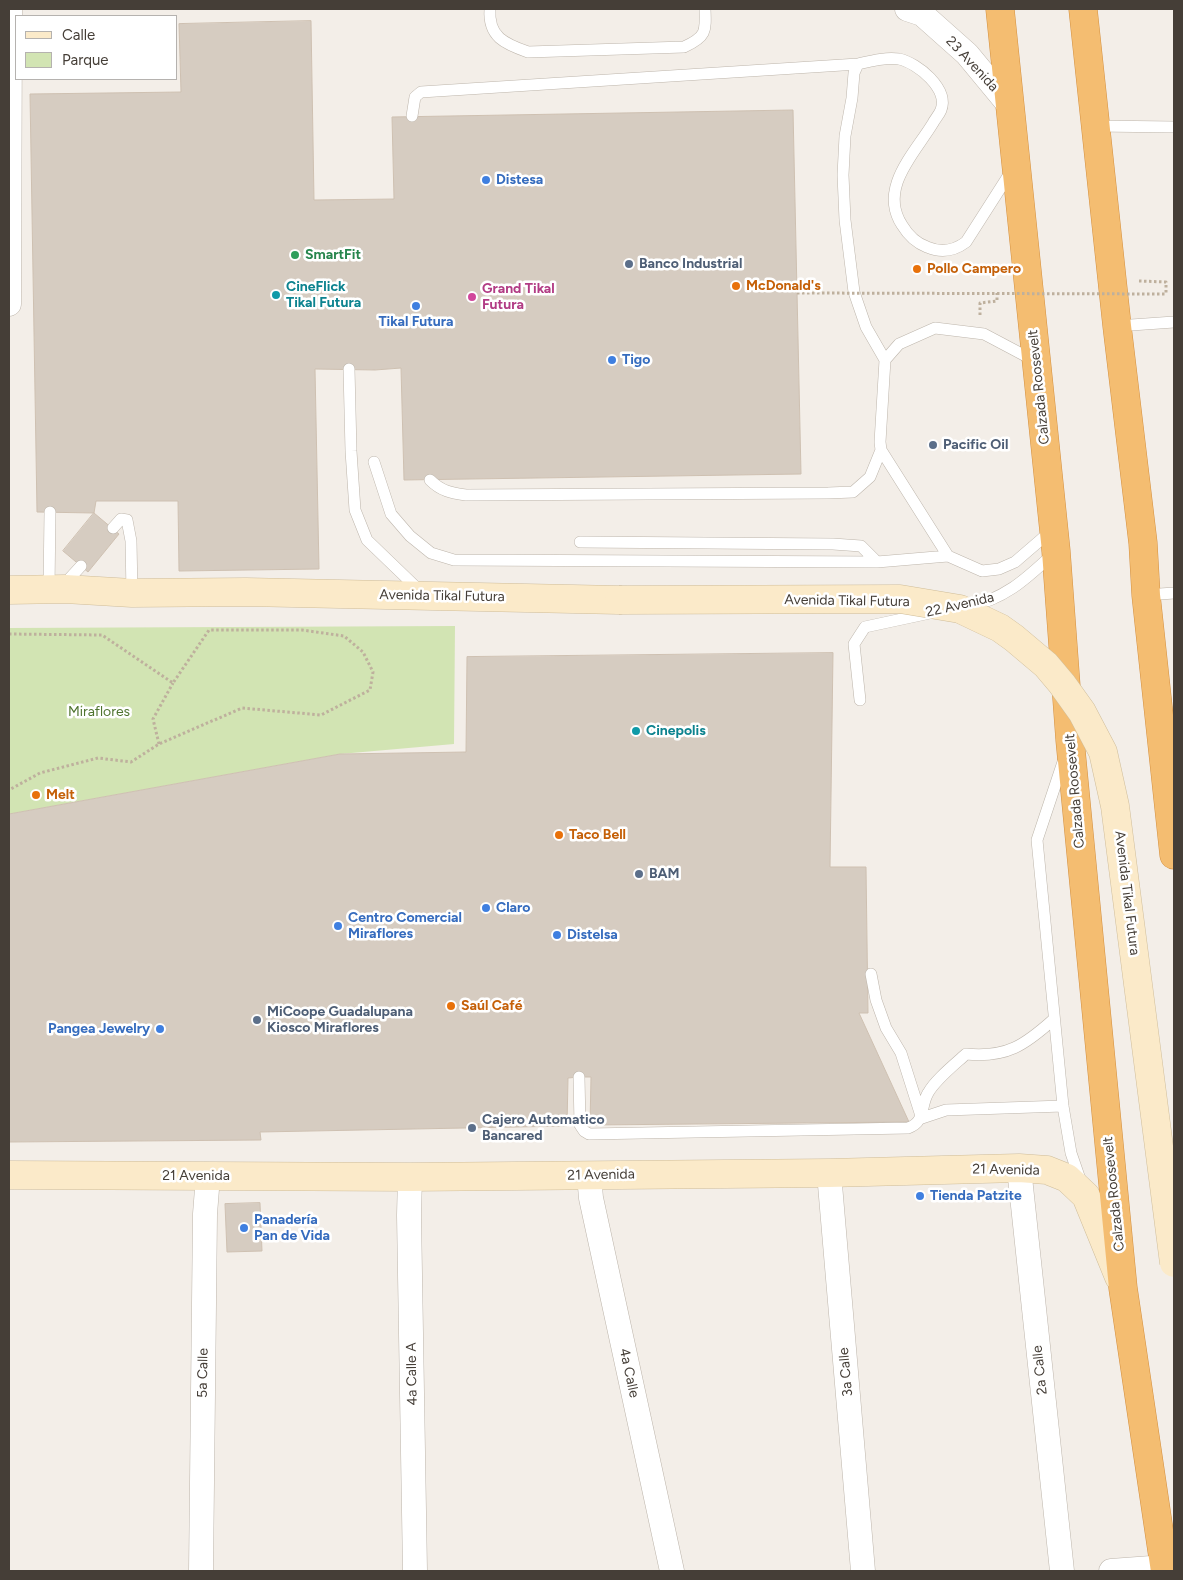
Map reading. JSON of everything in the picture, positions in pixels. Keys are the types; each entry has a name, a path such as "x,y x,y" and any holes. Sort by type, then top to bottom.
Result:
{"highway":[{"name":"Calzada Roosevelt","path":"1000,9 1055,540 1070,740 1123,1288 1165,1569"},
{"path":"1083,9 1117,326 1143,543 1146,595 1171,801 1174,855"}],"street":[{"path":"9,304 10,9"},
{"name":"23 Avenida","path":"907,9 922,14 967,54 1010,106"},
{"name":"Avenida Tikal Futura","path":"9,590 57,589 132,593 246,592 618,600 900,599 960,610 1000,628 1046,665 1062,684 1082,712 1103,752 1115,806 1174,1263"},
{"name":"21 Avenida","path":"9,1175 410,1177 1019,1168 1047,1170 1067,1178 1086,1196 1123,1288"},
{"name":"2a Calle","path":"1019,1168 1062,1571"},
{"name":"3a Calle","path":"829,1172 863,1571"},
{"name":"4a Calle","path":"589,1174 591,1198 672,1571"},
{"name":"5a Calle","path":"201,1571 205,1214 208,1176"},
{"name":"4a Calle A","path":"410,1177 415,1571"},
{"path":"1111,1571 1165,1569"}],"lane":[{"path":"490,9 490,20 496,34 507,45 528,52 684,47 696,42 704,35 706,28 705,9"},
{"path":"412,116 415,96 420,92 858,64 882,59 899,59 924,73 936,85 942,96 941,109 926,135 904,165 894,192 898,218 914,240 938,251 956,249 966,242 1016,164"},
{"path":"858,64 854,72 852,98 845,136 843,175 845,220 854,292 866,327 885,360 881,450 948,556"},
{"path":"1096,126 1174,126"},
{"path":"1117,326 1174,322"},
{"path":"885,360 899,344 935,328 984,334 1037,362"},
{"path":"349,369 355,510 367,540 424,596"},
{"path":"430,480 438,488 446,492 466,495 853,492 870,478 881,450"},
{"path":"374,462 391,514 410,536 431,553 454,560 877,562 948,556 982,571 1000,569 1055,540"},
{"path":"50,512 57,589"},
{"path":"113,528 121,519 127,520 131,541 132,593"},
{"name":"22 Avenida","path":"860,700 854,644 866,627 971,606 1006,594 1023,582 1055,540"},
{"path":"580,542 834,544 861,546 877,562"},
{"path":"57,589 81,566"},
{"path":"1146,595 1174,593"},
{"path":"1070,740 1037,840 1063,1106 1072,1153 1086,1196"},
{"path":"871,974 876,1000 886,1028 901,1053 922,1118"},
{"path":"579,1077 580,1125 589,1134 908,1128 917,1124 922,1118 927,1094 966,1054 979,1055 1007,1052 1032,1038 1054,1019"},
{"path":"922,1118 946,1110 1063,1106"}],"path":[{"path":"797,293 1166,294 1166,282 1149,281"},
{"path":"980,303 997,301 997,293"},
{"path":"9,790 40,773 98,758 132,762 158,744 242,708 321,715 370,690 373,672 363,652 344,636 302,630 209,630 173,684 153,719 158,744"},
{"path":"9,634 102,635 173,684"}],"green space":[{"name":"Miraflores","path":"455,626 454,744 340,754 9,814 9,628"}],"building":[{"name":"Tikal Futura","path":"311,21 314,200 394,199 392,117 793,110 801,474 404,480 401,368 375,370 315,369 319,569 179,571 178,501 96,501 94,513 37,512 30,94 181,92 179,24"},
{"path":"94,513 119,534 88,572 63,551"},
{"path":"833,653 830,867 866,867 868,1013 859,1013 909,1122 590,1125 591,1077 579,1077 568,1078 567,1126 260,1132 261,1140 9,1142 9,814 340,754 466,752 467,657"},
{"name":"Panadería Pan de Vida","path":"260,1203 262,1251 227,1252 225,1204"}],"place":[{"name":"Distesa","path":"486,180"},
{"name":"SmartFit","path":"295,255"},
{"name":"Banco Industrial","path":"629,264"},
{"name":"Pollo Campero","path":"917,269"},
{"name":"McDonald's","path":"736,286"},
{"name":"CineFlick Tikal Futura","path":"276,295"},
{"name":"Grand Tikal Futura","path":"472,297"},
{"name":"Tikal Futura","path":"416,306"},
{"name":"Tigo","path":"612,360"},
{"name":"Pacific Oil","path":"933,445"},
{"name":"Cinepolis","path":"636,731"},
{"name":"Melt","path":"36,795"},
{"name":"Taco Bell","path":"559,835"},
{"name":"BAM","path":"639,874"},
{"name":"Claro","path":"486,908"},
{"name":"Centro Comercial Miraflores","path":"338,926"},
{"name":"Distelsa","path":"557,935"},
{"name":"Saúl Café","path":"451,1006"},
{"name":"MiCoope Guadalupana Kiosco Miraflores","path":"257,1020"},
{"name":"Pangea Jewelry","path":"160,1029"},
{"name":"Cajero Automatico Bancared","path":"472,1128"},
{"name":"Tienda Patzite","path":"920,1196"},
{"name":"Panadería Pan de Vida","path":"244,1228"}]}
